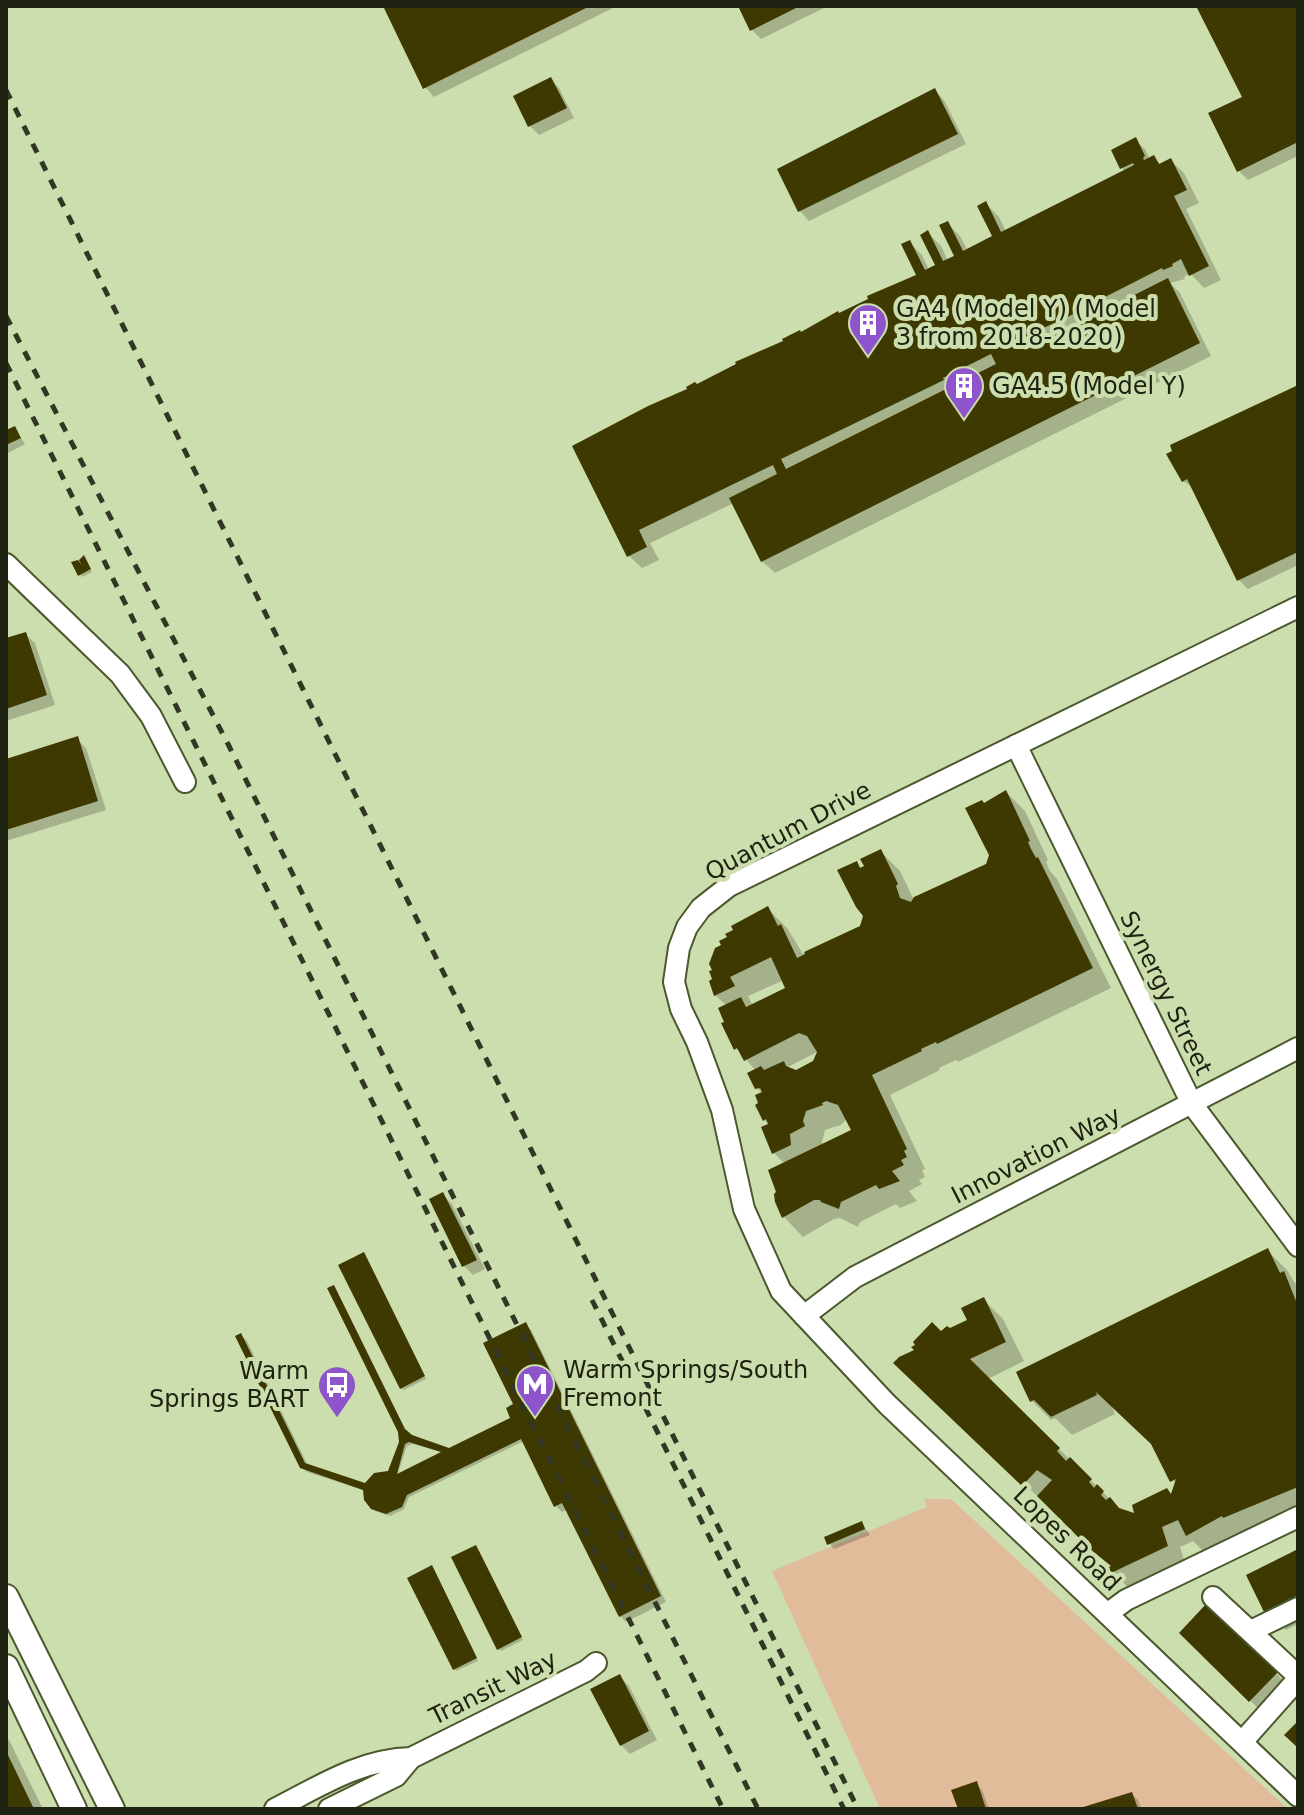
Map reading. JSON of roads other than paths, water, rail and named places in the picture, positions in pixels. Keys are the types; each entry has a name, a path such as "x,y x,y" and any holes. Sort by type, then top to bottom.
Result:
{"main road":[{"path":"6,1597 112,1809"},
{"path":"6,1667 74,1809"}],"street":[{"path":"6,564 120,674 151,716 185,782"},
{"name":"Quantum Drive","path":"804,1316 781,1291 744,1209 722,1110 697,1042 681,1009 674,982 682,938 701,908 729,886 1298,607"},
{"name":"Synergy Street","path":"1016,745 1192,1104 1298,1246"},
{"name":"Innovation Way","path":"804,1316 855,1277 1298,1048"},
{"name":"Lopes Road","path":"804,1316 887,1404 1298,1796"},
{"path":"1107,1614 1126,1600 1298,1517"},
{"path":"1213,1597 1298,1678 1242,1742"},
{"path":"1251,1631 1298,1608"},
{"name":"Transit Way","path":"329,1809 396,1776 411,1758 586,1671 596,1663"},
{"name":"Transit Way","path":"275,1809 350,1771 388,1759 411,1758"}],"railway":[{"path":"6,90 858,1809"},
{"path":"6,316 229,746 758,1809"},
{"path":"6,363 723,1809"},
{"path":"592,1300 844,1809"}],"place":[{"name":"GA4 (Model Y) (Model 3 from 2018-2020)","path":"868,357"},
{"name":"GA4.5 (Model Y)","path":"964,420"},
{"name":"Warm Springs/South Fremont","path":"535,1418"},
{"name":"Warm Springs BART","path":"337,1419"}]}
